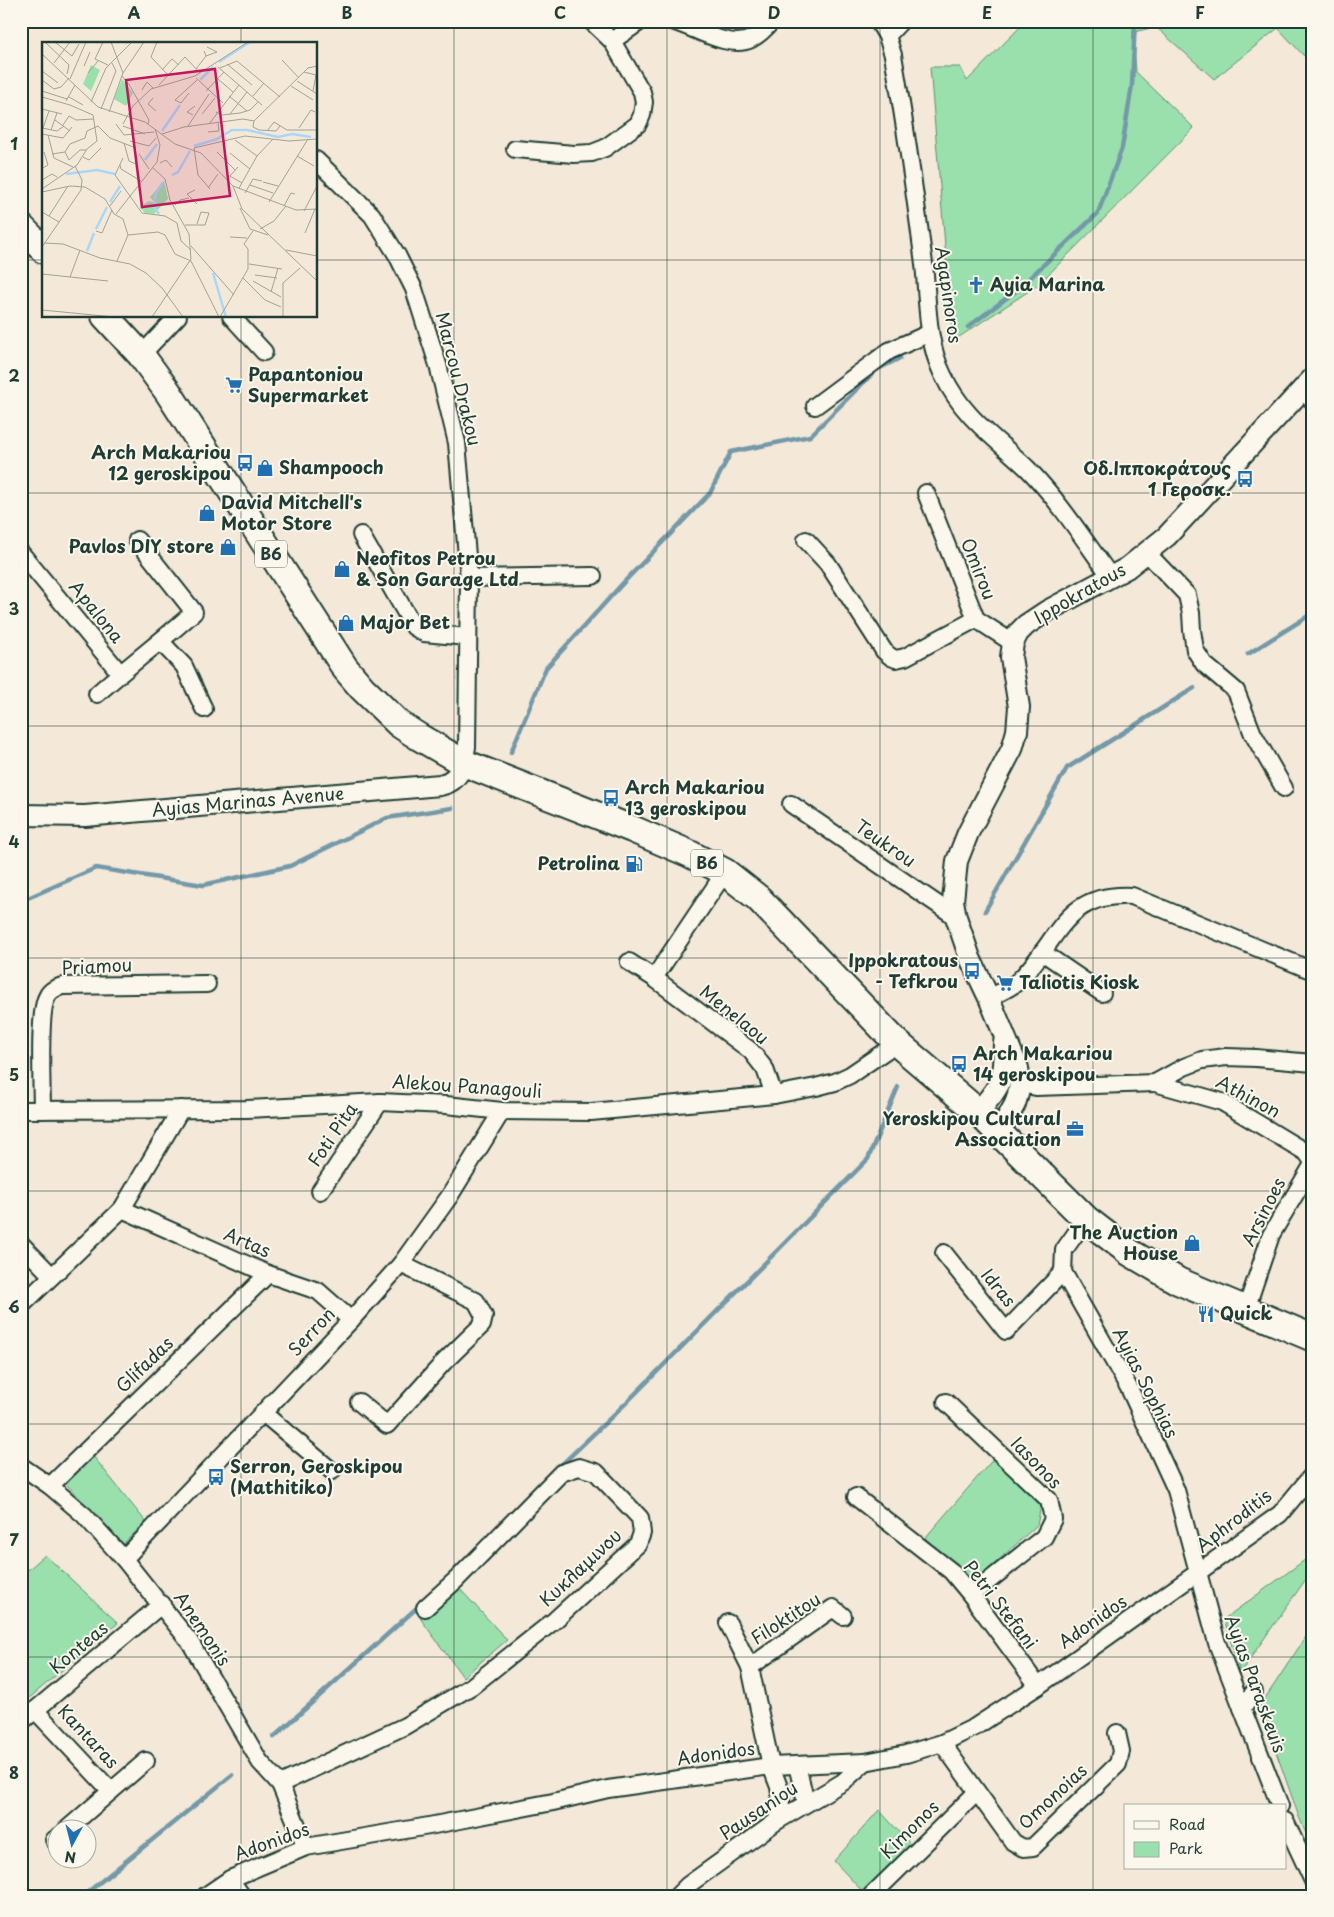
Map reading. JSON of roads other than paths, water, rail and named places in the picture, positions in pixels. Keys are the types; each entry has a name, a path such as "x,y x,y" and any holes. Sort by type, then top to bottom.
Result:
{"main road":[{"path":"21,226 42,248"},
{"name":"B6","path":"107,318 140,355 184,417 345,668 362,688 400,724 418,737 464,763 632,829 688,853 725,872 758,898 897,1044 1000,1132 1086,1219 1129,1252 1178,1281 1313,1338"}],"street":[{"path":"515,149 574,154 592,153 605,148 638,124 644,102 642,92 612,41 592,21"},
{"path":"612,41 641,21"},
{"path":"672,21 723,40 740,42 754,37 772,21"},
{"name":"Agapinoros","path":"878,21 887,36 893,54 902,105 924,267 930,333 942,374 960,406 979,426 1028,469 1058,504 1111,577"},
{"path":"887,36 901,21"},
{"name":"Marcou Drakou","path":"318,162 372,215 397,255 414,289 438,365 457,443 469,578 467,746 464,763"},
{"path":"140,355 176,318"},
{"path":"233,318 264,352"},
{"path":"815,406 889,350 930,333"},
{"name":"Ippokratous","path":"1013,643 1018,633 1026,625 1047,611 1127,568 1167,536 1309,390"},
{"name":"Omirou","path":"926,493 976,619 1013,643"},
{"path":"361,535 414,627 424,634 467,637"},
{"path":"97,694 120,673 161,642 194,612 137,540"},
{"path":"806,540 828,564 867,626 884,651 891,657 900,659 905,657 976,619"},
{"name":"Apalona","path":"21,553 120,673"},
{"path":"1147,553 1187,595 1195,650 1204,664 1236,690 1253,734 1284,788"},
{"path":"469,578 593,576"},
{"path":"161,642 184,666 204,709"},
{"path":"1000,1132 1016,1104 1020,1084 1018,1068 970,958 956,917 953,901 957,861 968,833 1012,749 1017,731 1019,707 1011,657 1013,643"},
{"name":"Ayias Marinas Avenue","path":"21,816 85,816 440,785 452,781 458,776 464,763"},
{"name":"Teukrou","path":"791,804 956,917"},
{"path":"654,978 725,872"},
{"path":"989,998 1015,984 1060,928 1082,906 1099,898 1116,895 1132,896 1313,971"},
{"path":"1042,952 1102,993"},
{"name":"Menelaou","path":"629,962 654,978 750,1051 764,1068 774,1096"},
{"name":"Priamou","path":"42,1110 42,1011 48,995 54,989 62,986 207,984"},
{"path":"978,1112 1000,1084 1003,1070 1004,1034"},
{"name":"Alekou Panagouli","path":"21,1110 247,1109 380,1102 446,1105 502,1111 591,1112 774,1096 835,1082 897,1044"},
{"path":"1020,1084 1036,1087 1155,1082 1202,1060 1226,1058 1256,1058 1313,1063"},
{"name":"Athinon","path":"1155,1082 1222,1102 1311,1155"},
{"name":"Foti Pita","path":"320,1191 380,1102"},
{"path":"21,1306 122,1209 180,1109"},
{"name":"Serron","path":"124,1559 351,1320 401,1264 449,1197 502,1111"},
{"name":"Arsinoes","path":"1246,1309 1271,1234 1311,1155"},
{"name":"Artas","path":"122,1209 268,1274 318,1291 351,1320"},
{"path":"1063,1272 1064,1250 1086,1219"},
{"path":"21,1244 52,1276"},
{"name":"Idras","path":"944,1253 1006,1331 1063,1272"},
{"path":"359,1402 387,1425 444,1362 482,1325 484,1316 476,1301 401,1264"},
{"name":"Ayias Sophias","path":"1063,1272 1129,1388 1176,1490 1197,1574"},
{"name":"Glifadas","path":"50,1486 268,1274"},
{"name":"Iasonos","path":"946,1402 1048,1500 1053,1519 1044,1537 971,1595"},
{"path":"263,1412 332,1471"},
{"name":"Anemonis","path":"21,1466 50,1486 84,1515 162,1604 190,1642 260,1762 280,1784 306,1847"},
{"name":"Κυκλαμινου","path":"280,1784 405,1726 472,1686 555,1620 638,1544 642,1533 640,1518 596,1472 579,1467 561,1474 457,1579 425,1608"},
{"name":"Aphroditis","path":"1197,1574 1280,1514 1313,1474"},
{"name":"Petri Stefani","path":"856,1497 951,1571 1038,1686"},
{"name":"Adonidos","path":"205,1896 230,1879 306,1847 429,1826 553,1802 608,1789 771,1766 865,1762 906,1754 942,1743 975,1727 1038,1686 1197,1574"},
{"name":"Ayias Paraskeuis","path":"1197,1574 1217,1643 1279,1804"},
{"name":"Konteas","path":"21,1722 162,1604"},
{"name":"Filoktitou","path":"750,1667 833,1608 843,1616"},
{"name":"Filoktitou","path":"728,1623 750,1667 771,1766 779,1787 780,1801 777,1820"},
{"path":"1242,1708 1254,1692"},
{"name":"Kantaras","path":"35,1710 111,1791"},
{"name":"Omonoias","path":"942,1743 1012,1842 1023,1848 1033,1847 1118,1764 1121,1751 1117,1733"},
{"name":"Kantaras","path":"77,1820 146,1761"},
{"name":"Pausaniou","path":"687,1892 777,1820 843,1782 865,1762"},
{"path":"797,1765 806,1803"},
{"name":"Kimonos","path":"871,1896 976,1793"},
{"path":"1286,1823 1313,1881"},
{"path":"230,1879 242,1896"}],"waterway":[{"path":"968,327 1016,291 1098,213 1122,148 1132,85 1135,21"},
{"path":"511,752 546,668 624,582 710,493 731,452 810,436 876,370 900,358"},
{"path":"1248,654 1313,613"},
{"path":"985,911 1067,768 1194,688"},
{"path":"21,901 96,868 203,885 290,866 387,818 452,808"},
{"path":"558,1468 629,1400 868,1159 898,1087"},
{"path":"274,1737 421,1604"},
{"path":"83,1896 232,1775"}],"place":[{"name":"Ayia Marina","path":"976,285"},
{"name":"Papantoniou Supermarket","path":"234,385"},
{"name":"Arch Makariou 12 geroskipou","path":"245,463"},
{"name":"Shampooch","path":"265,468"},
{"name":"Οδ.Ιπποκράτους 1 Γεροσκ.","path":"1245,479"},
{"name":"David Mitchell's Motor Store","path":"207,513"},
{"name":"Pavlos DIY store","path":"228,547"},
{"name":"Neofitos Petrou & Son Garage Ltd","path":"342,569"},
{"name":"Major Bet","path":"346,623"},
{"name":"Arch Makariou 13 geroskipou","path":"611,798"},
{"name":"Petrolina","path":"634,864"},
{"name":"Ippokratous - Tefkrou","path":"972,971"},
{"name":"Taliotis Kiosk","path":"1005,983"},
{"name":"Arch Makariou 14 geroskipou","path":"959,1064"},
{"name":"Yeroskipou Cultural Association","path":"1075,1129"},
{"name":"The Auction House","path":"1192,1243"},
{"name":"Quick","path":"1206,1314"},
{"name":"Serron, Geroskipou (Mathitiko)","path":"216,1477"}]}
